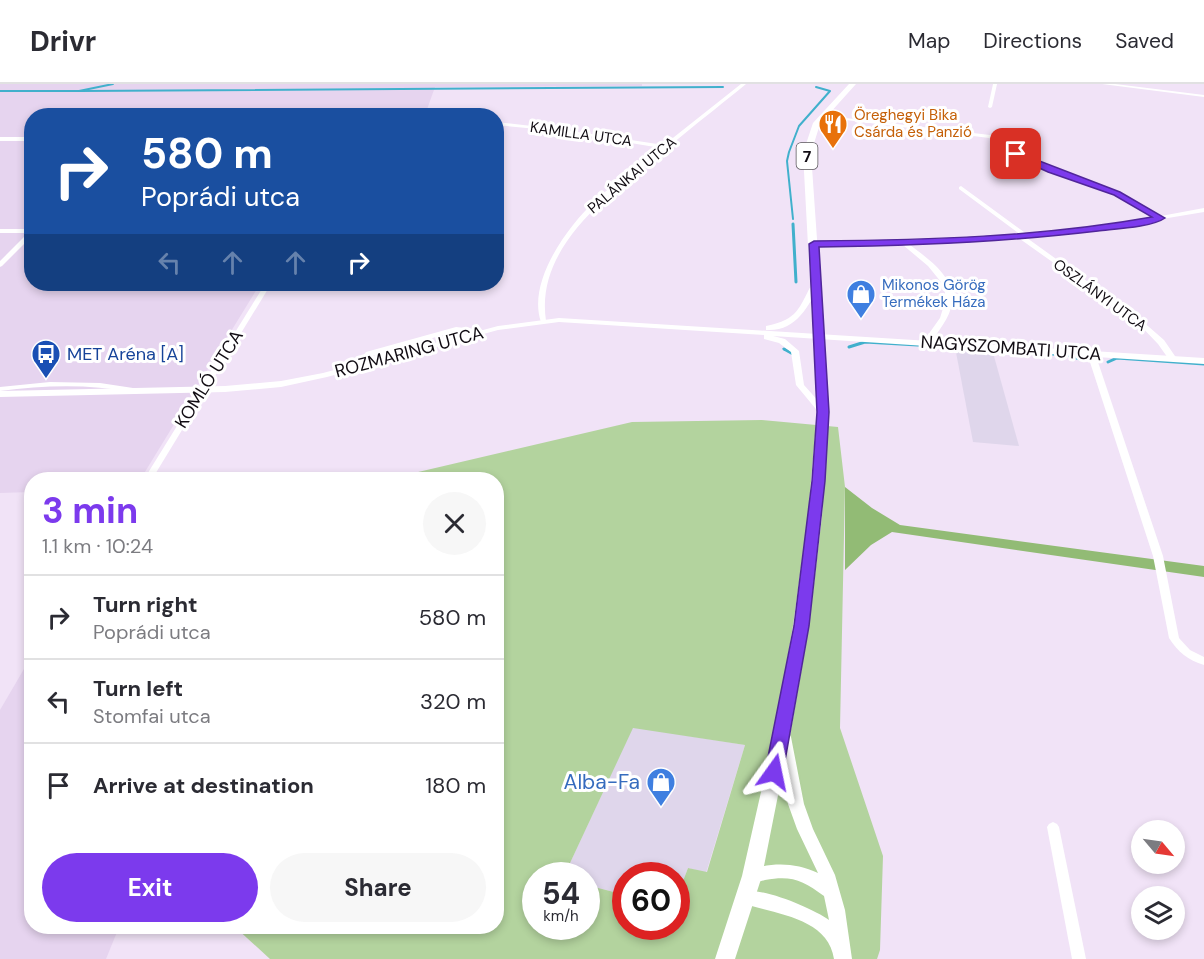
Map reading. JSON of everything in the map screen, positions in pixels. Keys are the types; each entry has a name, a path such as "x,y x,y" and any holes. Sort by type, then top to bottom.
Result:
{"main road":[{"name":"7","path":"725,959 752,876 783,730 809,568 823,412 807,155 811,136 822,116 854,84"},
{"path":"783,730 796,804 827,875 843,952"},
{"path":"752,876 781,869 804,874 830,891"},
{"path":"746,897 800,910 829,928 843,952"}],"street":[{"name":"PALÁNKAI UTCA","path":"543,321 539,301 543,286 558,255 582,219 611,191 744,84"},
{"path":"990,107 995,84"},
{"path":"1104,84 1204,96"},
{"path":"822,116 990,137 1016,154 1051,170 1117,194 1161,218"},
{"name":"KAMILLA UTCA","path":"504,124 665,147"},
{"path":"0,139 24,139"},
{"name":"OSZLÁNYI UTCA","path":"961,188 1139,321 1161,342 1173,359"},
{"path":"814,244 904,243 1024,237 1113,226 1204,210"},
{"path":"0,231 24,231"},
{"path":"0,265 24,240"},
{"path":"904,243 938,271 948,293 946,313 927,342"},
{"path":"722,329 766,328 790,322 799,316 816,284"},
{"name":"KOMLÓ UTCA","path":"152,472 264,291"},
{"name":"ROZMARING UTCA","path":"0,394 201,390 281,384 359,366 483,332 543,321 579,320 818,335"},
{"path":"722,329 771,338 792,347 797,355 801,385 823,412"},
{"name":"NAGYSZOMBATI UTCA","path":"818,335 1204,361"},
{"path":"1091,353 1158,556 1174,638 1180,648 1204,662"},
{"path":"0,389 32,384 98,383 138,391"},
{"path":"1053,827 1079,959"}],"shaded area":[{"path":"0,84 642,84 642,86 435,87 428,108 24,108 24,291 256,291 145,472 24,472 24,492 0,493"},
{"path":"955,347 992,349 1019,446 973,442"},
{"path":"24,669 24,934 116,934 106,959 0,959 0,710"},
{"name":"Alba-Fa","path":"633,727 745,745 706,873 690,869 690,862 612,862 612,892 600,888 600,862 570,862"}],"green space":[{"path":"762,420 838,427 845,487 840,728 883,856 880,950 877,959 270,959 243,934 504,934 504,472 418,472 632,422","holes":["633,728 745,745 707,872 690,868 690,940 612,940 612,892 600,888 600,940 522,940 522,862 571,862"]},
{"path":"845,487 872,508 900,525 1204,566 1204,577 892,532 871,545 845,570"}],"waterway":[{"path":"79,91 113,84"},
{"path":"79,91 723,87"},
{"path":"793,219 787,161 799,126 830,91 816,87"},
{"path":"0,91 79,91"},
{"path":"793,224 796,282"},
{"path":"849,347 865,342 953,347"},
{"path":"784,349 793,354"},
{"path":"1009,351 1067,355 1080,359"},
{"path":"1108,362 1117,358 1204,364"}],"place":[{"name":"Öreghegyi Bika Csárda és Panzió","path":"833,150"},
{"name":"Mikonos Görög Termékek Háza","path":"861,320"},
{"name":"MET Aréna [A]","path":"46,380"},
{"name":"Alba-Fa","path":"661,808"}],"route":[{"path":"774,772 794,676 818,481 823,412 814,244 904,243 1021,237 1161,218 1117,194 1051,170 1016,154"}]}
